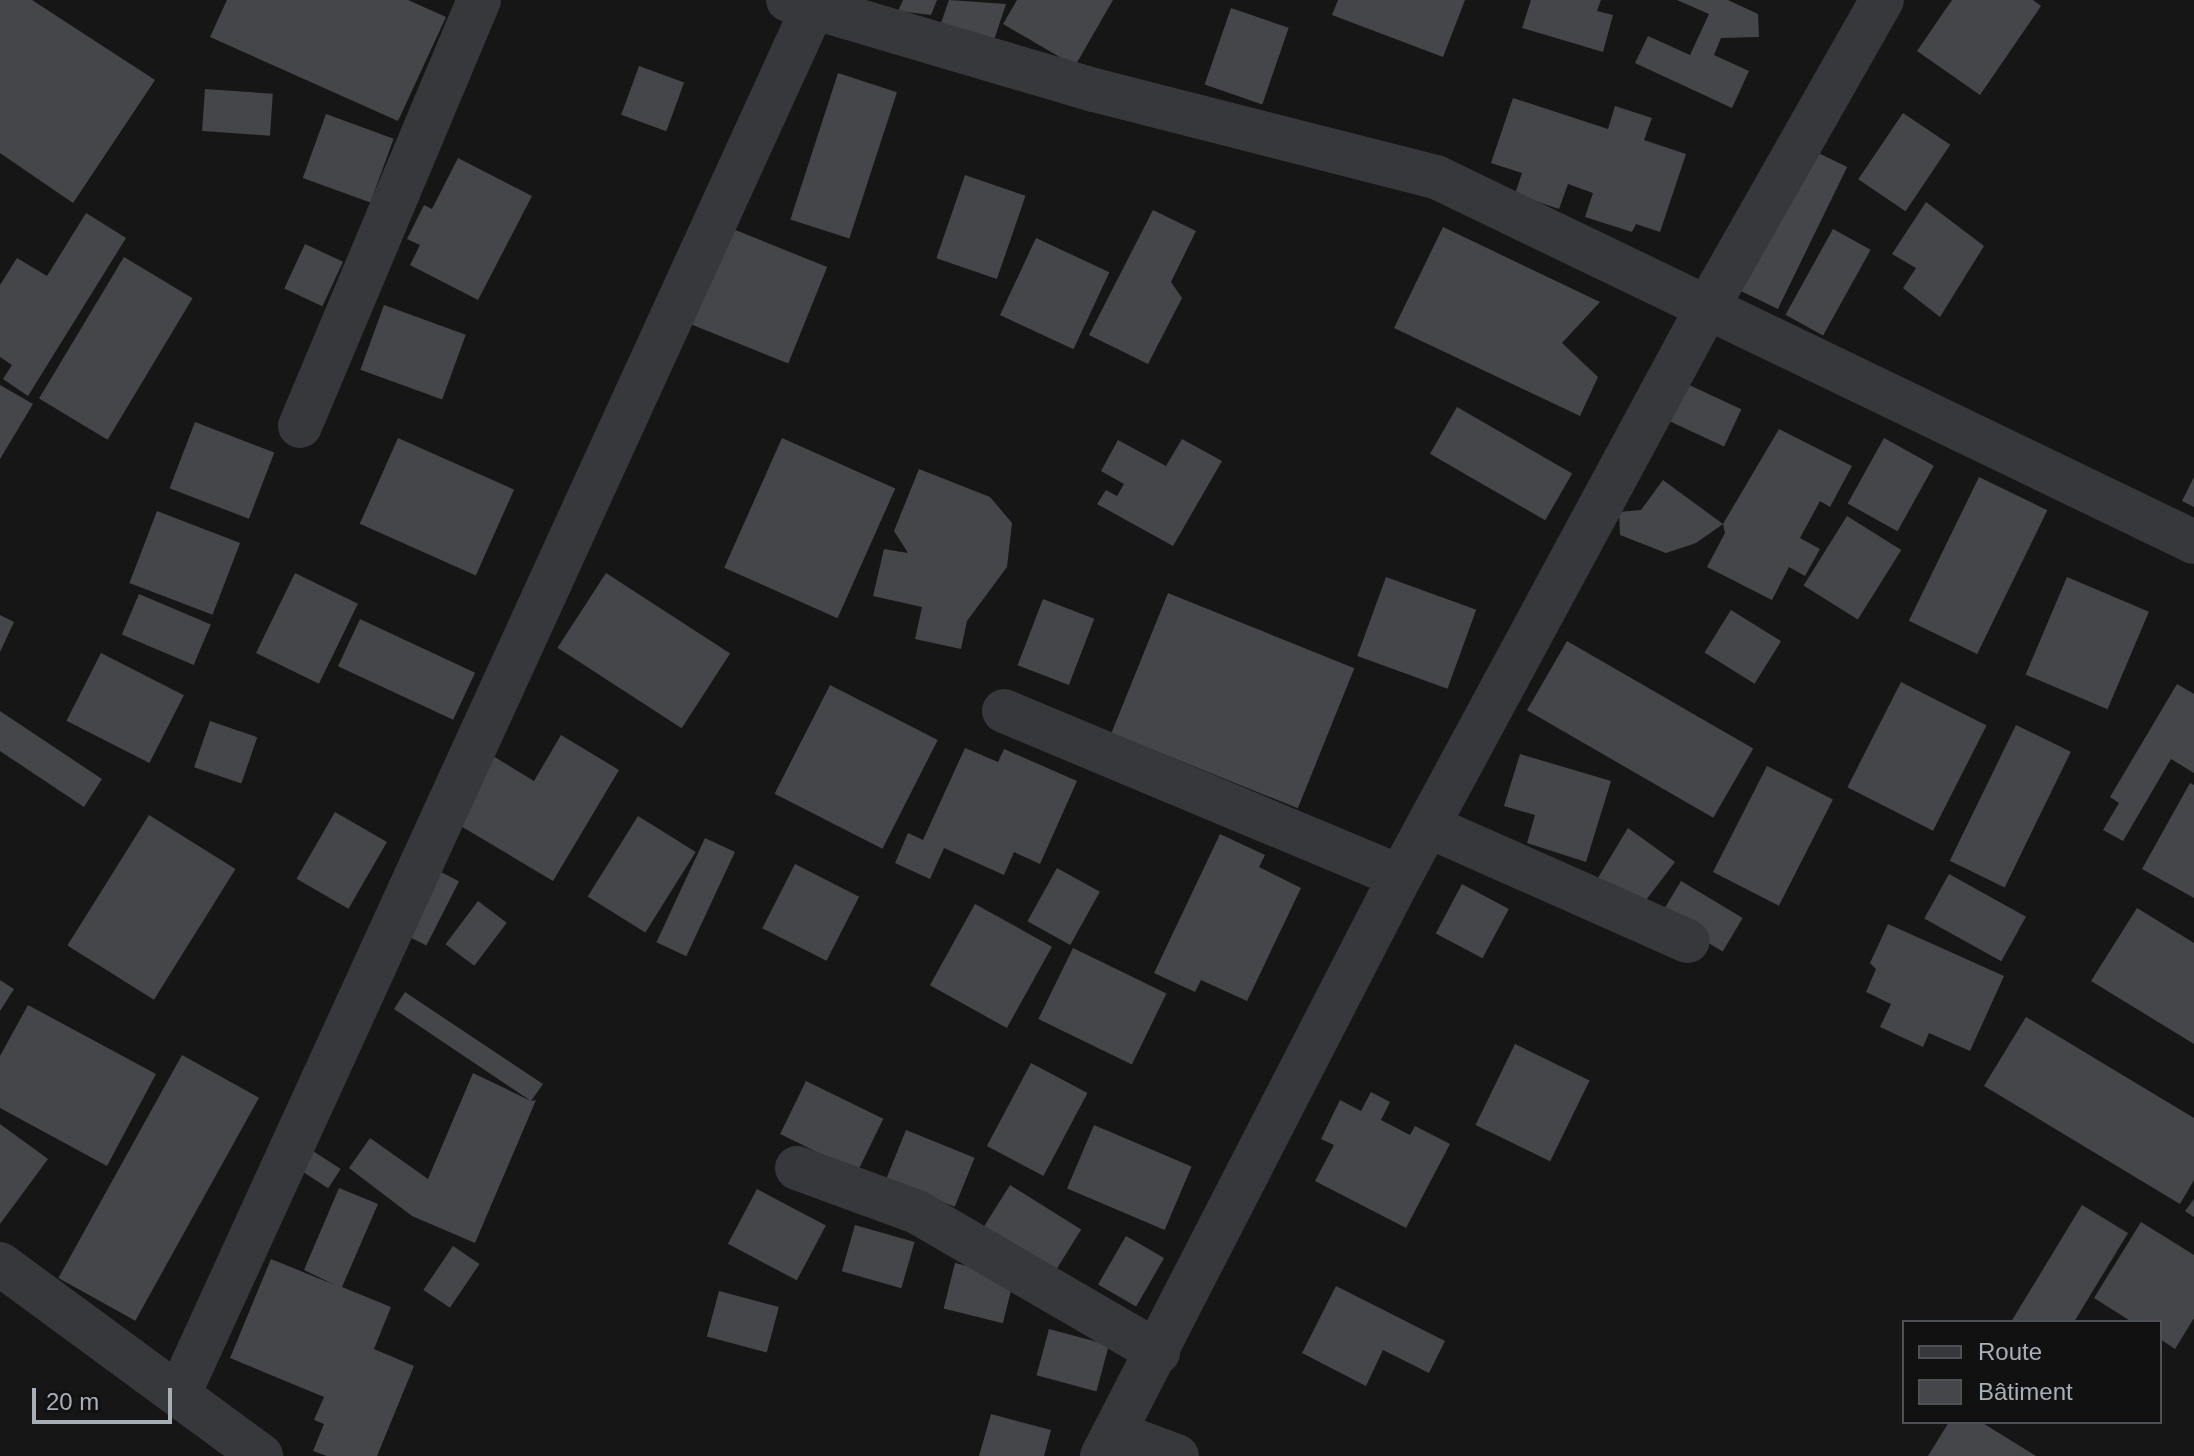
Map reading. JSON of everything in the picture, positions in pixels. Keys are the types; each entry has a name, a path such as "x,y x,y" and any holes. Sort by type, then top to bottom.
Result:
{"street":[{"path":"300,426 479,0"},
{"path":"1177,1456 1109,1445 1400,877 1707,308 1882,0"},
{"path":"179,1394 800,4 881,12 1094,90 1436,177 2194,542"},
{"path":"1004,711 1400,877"},
{"path":"1428,826 1688,941"},
{"path":"797,1168 917,1212 1158,1352"},
{"path":"0,1264 261,1456"}],"building":[{"path":"0,0 32,0 155,80 73,203 0,153"},
{"path":"227,0 408,0 446,17 398,121 210,37"},
{"path":"903,0 937,0 931,15 898,11"},
{"path":"949,0 1006,4 994,40 941,23"},
{"path":"1017,0 1113,0 1075,66 1003,24"},
{"path":"1338,0 1465,0 1443,57 1332,15"},
{"path":"1531,0 1601,0 1597,11 1613,15 1603,52 1522,28"},
{"path":"1677,0 1728,0 1758,14 1759,37 1721,38 1714,55 1749,71 1732,108 1635,63 1648,36 1690,55 1709,14"},
{"path":"1952,0 2033,0 2041,6 1980,95 1917,51"},
{"path":"1231,8 1289,28 1262,104 1205,85"},
{"path":"639,66 684,82 666,131 621,115"},
{"path":"838,73 897,92 849,239 790,219"},
{"path":"205,89 273,94 270,136 202,131"},
{"path":"1513,98 1608,129 1615,106 1652,118 1644,140 1686,154 1660,232 1636,224 1632,232 1585,217 1593,193 1568,184 1559,209 1515,194 1522,173 1491,163"},
{"path":"1903,113 1950,145 1906,211 1858,179"},
{"path":"326,114 394,139 370,203 303,178"},
{"path":"1804,146 1847,167 1778,309 1735,288"},
{"path":"458,158 532,196 478,300 410,265 420,245 407,239 424,205 432,209"},
{"path":"965,175 1026,196 997,279 936,258"},
{"path":"1926,202 1984,246 1940,317 1903,288 1916,268 1892,254"},
{"path":"1153,210 1196,231 1171,282 1182,298 1148,364 1089,335"},
{"path":"86,213 126,238 28,396 3,379 12,365 0,357 0,285 17,258 47,276"},
{"path":"728,227 827,267 788,364 689,323"},
{"path":"1443,227 1600,302 1562,343 1598,377 1580,416 1394,328"},
{"path":"1833,229 1871,250 1823,336 1785,315"},
{"path":"1036,238 1109,272 1073,349 1000,315"},
{"path":"305,244 343,262 322,306 284,288"},
{"path":"124,257 193,298 108,440 39,398"},
{"path":"384,305 466,335 442,400 360,370"},
{"path":"1687,384 1741,409 1724,447 1670,421"},
{"path":"0,385 33,404 0,459"},
{"path":"1457,407 1572,474 1545,520 1430,454"},
{"path":"195,422 274,452 249,519 170,488"},
{"path":"1779,429 1852,466 1830,507 1820,501 1800,538 1820,549 1805,576 1789,567 1772,600 1707,567 1725,533 1723,524"},
{"path":"398,438 514,490 476,576 360,524"},
{"path":"782,438 895,488 838,618 724,568"},
{"path":"1884,438 1934,466 1897,531 1848,504"},
{"path":"1182,439 1222,461 1173,546 1097,504 1106,490 1117,496 1124,484 1101,471 1118,440 1166,466"},
{"path":"919,469 990,497 1012,523 1007,567 967,621 961,649 915,639 922,607 873,596 884,549 908,553 894,531"},
{"path":"1979,477 2047,510 1977,654 1909,621"},
{"path":"2194,477 2194,507 2182,501"},
{"path":"1663,480 1723,524 1696,543 1666,553 1620,535 1619,512 1641,510"},
{"path":"157,511 240,543 212,615 129,583"},
{"path":"1847,516 1901,550 1858,619 1804,586"},
{"path":"295,573 358,604 319,684 256,653"},
{"path":"606,573 730,654 682,728 558,648"},
{"path":"1386,577 1476,610 1447,689 1357,656"},
{"path":"2067,577 2149,612 2108,709 2026,675"},
{"path":"1168,593 1354,668 1298,808 1111,733"},
{"path":"139,594 211,624 194,665 122,635"},
{"path":"1043,599 1094,619 1069,685 1018,665"},
{"path":"1731,610 1781,641 1755,684 1705,652"},
{"path":"0,615 14,622 0,652"},
{"path":"360,619 475,673 453,720 338,666"},
{"path":"1567,641 1753,748 1713,818 1527,710"},
{"path":"101,653 184,695 149,763 66,721"},
{"path":"1901,682 1987,726 1933,831 1847,787"},
{"path":"2177,684 2194,694 2194,773 2171,759 2123,841 2103,830 2119,803 2110,797"},
{"path":"830,685 938,740 882,849 775,794"},
{"path":"0,711 102,779 84,807 0,751"},
{"path":"210,721 257,737 241,784 194,767"},
{"path":"2016,725 2071,752 2005,887 1950,861"},
{"path":"561,735 619,770 553,881 454,822 493,756 534,781"},
{"path":"965,748 998,762 1004,749 1077,781 1040,864 1014,852 1004,875 944,848 930,879 895,863 908,833 923,840"},
{"path":"1520,754 1611,781 1586,862 1527,843 1535,815 1504,806"},
{"path":"1767,766 1833,800 1779,906 1713,872"},
{"path":"2190,783 2194,785 2194,898 2142,869"},
{"path":"335,812 387,842 348,909 296,879"},
{"path":"149,815 236,869 154,1000 67,946"},
{"path":"638,816 696,852 645,933 588,897"},
{"path":"1628,828 1675,862 1643,904 1593,886"},
{"path":"1220,834 1265,855 1259,867 1301,888 1247,1001 1201,980 1195,992 1154,973"},
{"path":"705,838 735,852 686,956 656,942"},
{"path":"795,864 859,897 826,961 762,928"},
{"path":"1057,868 1100,892 1070,945 1027,921"},
{"path":"435,869 459,881 426,945 402,933"},
{"path":"1949,874 2026,917 2001,961 1924,919"},
{"path":"1681,881 1743,918 1723,952 1661,914"},
{"path":"1462,884 1509,909 1483,958 1436,933"},
{"path":"478,901 507,923 474,966 446,944"},
{"path":"975,904 1052,947 1007,1028 930,985"},
{"path":"2137,908 2194,943 2194,1044 2091,981"},
{"path":"1888,924 2004,976 1970,1051 1929,1033 1923,1047 1880,1027 1891,1004 1866,992 1876,969 1870,963"},
{"path":"1073,948 1166,994 1132,1065 1038,1019"},
{"path":"0,980 14,989 0,1011"},
{"path":"405,992 543,1084 531,1101 394,1009"},
{"path":"28,1005 156,1074 107,1166 0,1108 0,1056"},
{"path":"2026,1017 2194,1118 2194,1180 2180,1204 1984,1086"},
{"path":"1515,1044 1590,1080 1550,1161 1476,1125"},
{"path":"182,1055 259,1098 135,1321 58,1278"},
{"path":"1031,1063 1088,1093 1043,1176 987,1146"},
{"path":"473,1073 531,1101 536,1100 475,1243 412,1216 349,1168 370,1138 428,1179"},
{"path":"806,1081 883,1119 857,1172 780,1134"},
{"path":"1371,1092 1390,1102 1381,1120 1410,1135 1415,1126 1450,1144 1406,1228 1315,1181 1334,1145 1321,1139 1340,1100 1361,1111"},
{"path":"0,1124 48,1159 0,1224"},
{"path":"1094,1125 1192,1166 1165,1230 1067,1189"},
{"path":"906,1130 975,1158 955,1207 886,1179"},
{"path":"313,1151 341,1169 328,1188 300,1170"},
{"path":"1010,1185 1081,1230 1051,1278 980,1233"},
{"path":"339,1188 378,1204 342,1287 391,1307 374,1349 414,1366 377,1456 327,1456 313,1451 324,1424 314,1420 324,1397 230,1358 271,1259 335,1285 304,1270"},
{"path":"757,1189 826,1226 797,1280 728,1244"},
{"path":"2194,1199 2194,1217 2185,1211"},
{"path":"2082,1205 2128,1233 2075,1320 2012,1320"},
{"path":"2141,1222 2194,1255 2194,1318 2175,1349 2162,1340 2162,1320 2129,1320 2094,1298"},
{"path":"855,1225 915,1242 901,1288 842,1271"},
{"path":"1126,1236 1164,1258 1136,1306 1098,1284"},
{"path":"453,1246 480,1264 450,1308 423,1290"},
{"path":"955,1263 1014,1278 1003,1323 944,1309"},
{"path":"1336,1286 1445,1341 1429,1373 1383,1350 1366,1386 1302,1353"},
{"path":"719,1291 779,1307 767,1352 707,1336"},
{"path":"1049,1329 1109,1345 1096,1391 1037,1375"},
{"path":"991,1414 1051,1430 1044,1456 979,1456"},
{"path":"1948,1424 1984,1424 2036,1456 1928,1456"}]}
